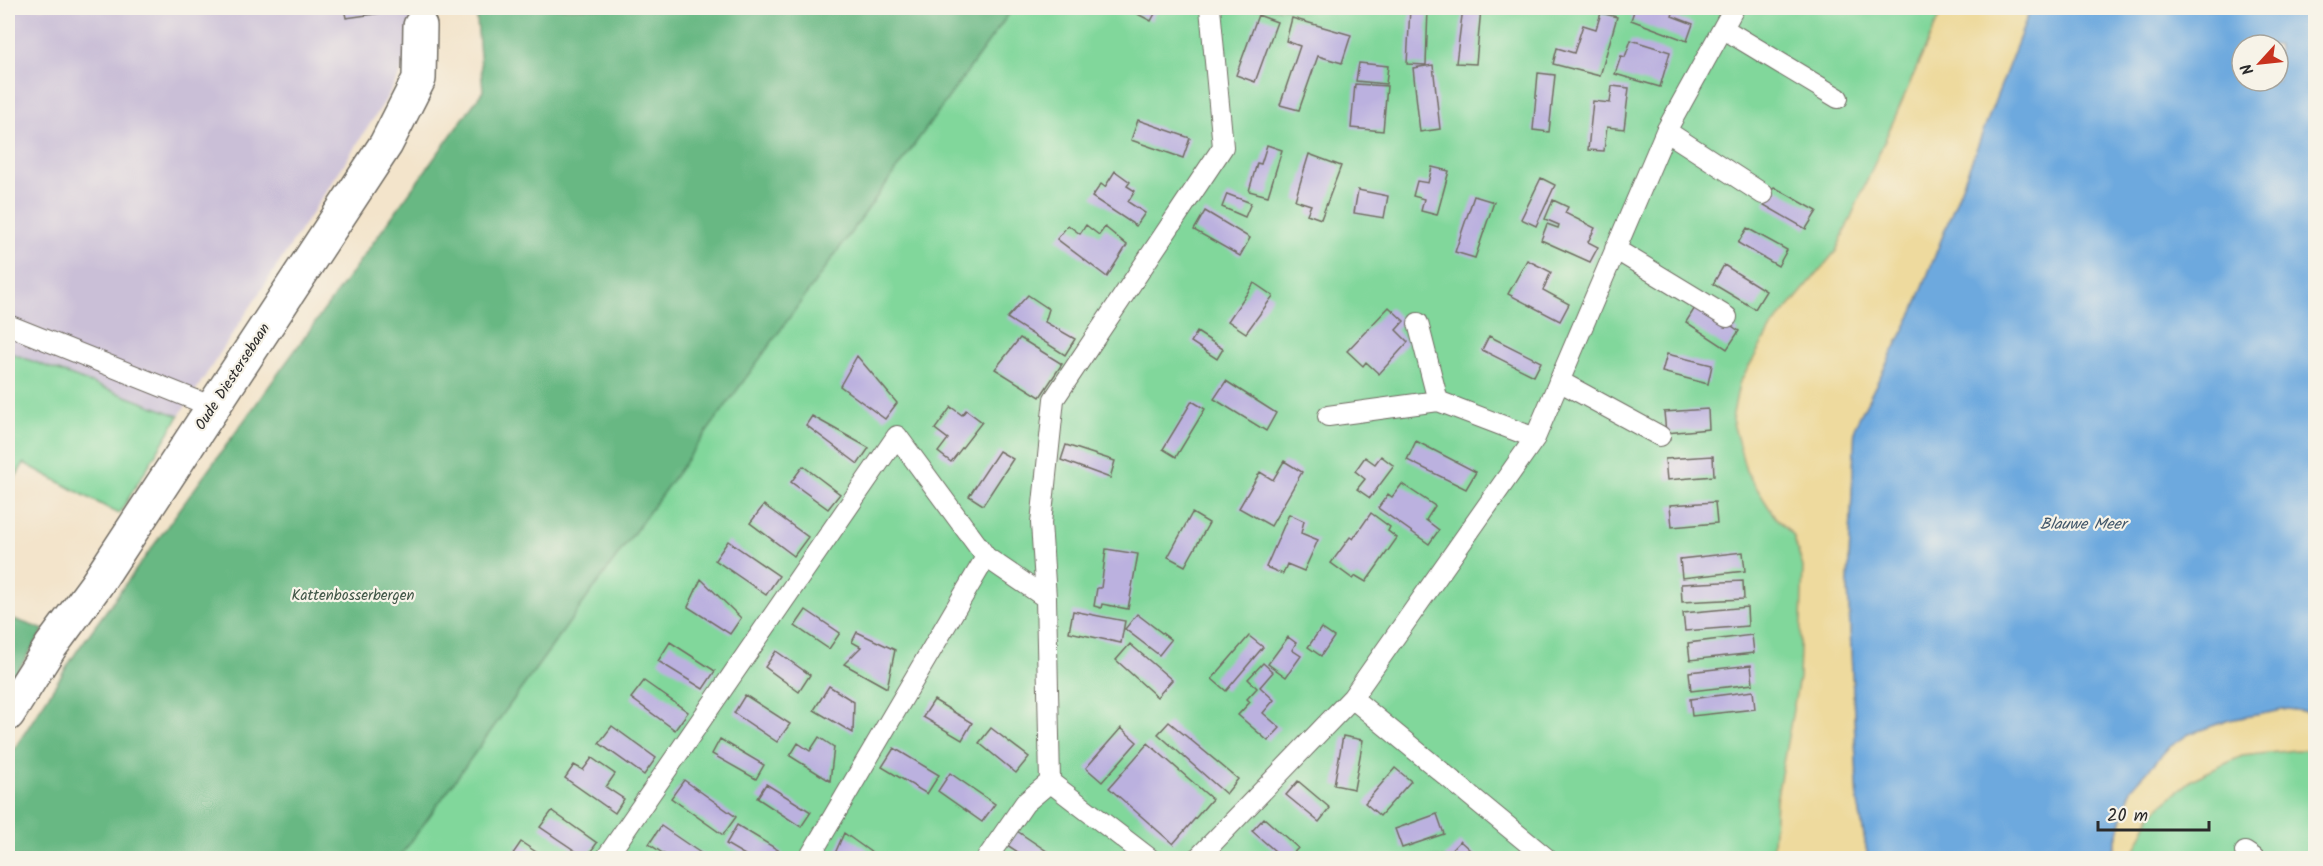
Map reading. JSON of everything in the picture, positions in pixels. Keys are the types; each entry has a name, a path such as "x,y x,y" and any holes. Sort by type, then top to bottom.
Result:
{"street":[{"name":"Oude Diestersebaan","path":"8,714 51,646 96,585 386,144 419,80 419,17"}],"lane":[{"path":"1050,782 1047,598 1041,523 1054,399 1223,147 1210,8"},
{"path":"1198,858 1352,698 1535,438 1666,131 1724,30 1734,8"},
{"path":"1724,30 1838,98"},
{"path":"1666,131 1763,194"},
{"path":"1616,249 1727,317"},
{"path":"1418,323 1438,401"},
{"path":"8,325 213,406"},
{"path":"1559,381 1660,436"},
{"path":"1328,416 1438,401 1535,438"},
{"path":"606,858 897,435 986,557 1047,598"},
{"path":"809,858 986,557"},
{"path":"1352,698 1546,858"},
{"path":"987,858 1025,803 1050,782"},
{"path":"1050,782 1149,858"}],"shaded area":[{"path":"8,8 436,8 385,101 179,416 8,353"}],"green space":[{"name":"Kattenbosserbergen","path":"476,8 1013,8 399,858 8,858 8,759 77,651 483,91"},
{"name":"Blauwe Meer","path":"1013,8 2315,8 2315,858 399,858"},
{"path":"8,352 179,416 119,514 24,463 8,489"},
{"path":"8,617 44,630 8,686"}],"sand":[{"path":"1943,8 2031,8 1914,310 1855,426 1848,584 1858,802 1868,858 1772,858 1776,801 1799,678 1803,567 1793,535 1775,517 1746,471 1732,419 1739,384 1771,328 1836,251"},
{"path":"2288,709 2315,713 2315,751 2295,750 2242,756 2193,779 2152,813 2131,858 2112,858 2131,789 2168,748 2189,734 2229,720"}],"water":[{"name":"Blauwe Meer","path":"2031,8 2315,8 2315,713 2288,709 2229,720 2189,734 2168,748 2131,789 2111,858 1868,858 1858,802 1848,584 1855,426 1914,310"}],"building":[{"path":"344,8 380,8 381,13 346,18"},
{"path":"1126,8 1158,8 1151,21"},
{"path":"1410,8 1428,8 1426,65 1407,64"},
{"path":"1463,8 1481,8 1476,64 1456,63"},
{"path":"1635,8 1675,8 1672,16 1693,24 1687,41 1631,20"},
{"path":"1601,13 1617,17 1600,76 1553,64 1557,48 1574,53 1583,25 1596,29"},
{"path":"1258,15 1277,22 1255,82 1236,75"},
{"path":"1292,18 1351,35 1342,63 1318,56 1299,110 1280,105 1300,46 1286,41"},
{"path":"1631,40 1670,52 1660,87 1615,74 1621,56 1625,57"},
{"path":"1359,63 1388,66 1386,84 1356,81"},
{"path":"1433,65 1440,129 1420,132 1413,68"},
{"path":"1538,73 1555,75 1549,132 1533,130"},
{"path":"1355,84 1387,86 1383,131 1351,128"},
{"path":"1612,86 1629,88 1624,129 1607,127 1604,151 1588,150 1593,101 1610,103"},
{"path":"1138,120 1190,138 1183,158 1131,140"},
{"path":"1267,145 1282,150 1268,196 1249,191 1257,163 1261,164"},
{"path":"1309,154 1341,166 1321,219 1307,214 1311,205 1295,200"},
{"path":"1432,167 1449,171 1437,215 1421,211 1424,199 1413,196 1417,181 1428,183"},
{"path":"1115,171 1130,182 1127,186 1135,191 1128,202 1145,213 1136,226 1092,197 1101,184 1105,187"},
{"path":"1541,178 1555,185 1536,226 1521,219"},
{"path":"1774,187 1817,211 1806,229 1764,205"},
{"path":"1358,190 1388,196 1384,218 1354,213"},
{"path":"1227,194 1251,203 1245,217 1222,207"},
{"path":"1474,196 1494,202 1475,258 1455,252"},
{"path":"1553,200 1568,207 1565,213 1595,228 1588,242 1598,247 1590,262 1541,240 1547,224 1558,228 1559,225 1545,219"},
{"path":"1205,211 1250,238 1240,256 1194,230"},
{"path":"1068,225 1080,234 1086,225 1099,235 1105,227 1127,245 1107,277 1057,239"},
{"path":"1747,228 1787,250 1778,266 1738,243"},
{"path":"1527,260 1551,272 1543,290 1569,304 1560,321 1508,294"},
{"path":"1724,265 1766,291 1755,309 1713,284"},
{"path":"1254,283 1273,296 1246,333 1228,321"},
{"path":"1028,295 1049,309 1045,322 1075,339 1065,355 1007,318"},
{"path":"1698,303 1739,331 1727,349 1686,322"},
{"path":"1389,307 1404,321 1396,330 1408,342 1379,374 1366,362 1363,366 1347,351"},
{"path":"1197,332 1223,349 1217,359 1191,342"},
{"path":"1489,336 1541,362 1534,376 1482,350"},
{"path":"1020,338 1062,364 1040,397 995,369"},
{"path":"1667,354 1712,365 1708,384 1662,372"},
{"path":"857,356 897,403 885,419 840,386"},
{"path":"1226,381 1276,413 1266,431 1214,399"},
{"path":"1192,401 1205,409 1176,457 1163,449"},
{"path":"951,407 962,415 966,410 982,422 951,462 938,452 948,439 935,429"},
{"path":"1708,409 1709,429 1666,433 1664,412"},
{"path":"812,416 869,448 858,464 806,425"},
{"path":"1416,441 1476,472 1466,489 1407,460"},
{"path":"1066,445 1115,461 1110,478 1061,460"},
{"path":"999,451 1013,459 983,505 969,496"},
{"path":"1381,456 1394,466 1370,498 1357,489 1365,479 1355,471 1365,457 1375,464"},
{"path":"1713,456 1714,476 1667,480 1665,459"},
{"path":"1284,461 1302,472 1271,526 1239,508 1260,472 1273,480"},
{"path":"803,466 840,494 828,509 791,482"},
{"path":"1402,484 1435,506 1426,520 1439,530 1429,544 1378,508 1388,494 1392,497"},
{"path":"1715,502 1717,523 1672,527 1670,505"},
{"path":"764,505 808,537 794,556 750,523"},
{"path":"1192,513 1209,523 1185,566 1168,557"},
{"path":"1371,513 1390,527 1388,531 1397,538 1366,582 1356,576 1353,579 1331,563 1350,537 1353,539"},
{"path":"1289,514 1304,521 1301,533 1318,540 1304,571 1287,564 1283,574 1266,567"},
{"path":"728,541 779,576 766,595 715,560"},
{"path":"1106,549 1138,554 1128,609 1102,604 1101,608 1094,606 1097,588 1101,588"},
{"path":"1743,552 1745,571 1682,578 1680,559"},
{"path":"701,579 741,618 730,634 688,607"},
{"path":"1743,581 1744,599 1682,602 1681,584"},
{"path":"1747,607 1748,626 1685,631 1683,613"},
{"path":"806,610 840,633 829,649 795,626"},
{"path":"1073,611 1125,621 1121,643 1069,632"},
{"path":"1137,614 1171,640 1159,655 1125,629"},
{"path":"1321,628 1334,637 1321,656 1308,647"},
{"path":"857,632 895,650 887,688 844,664 861,647 852,642"},
{"path":"1752,635 1754,653 1690,660 1688,643"},
{"path":"1249,636 1263,647 1226,691 1212,679"},
{"path":"1288,637 1296,643 1292,650 1301,656 1286,677 1268,664"},
{"path":"670,642 715,671 703,689 658,661"},
{"path":"1130,644 1172,680 1157,697 1116,660"},
{"path":"776,651 810,675 799,692 765,667"},
{"path":"1263,663 1273,672 1260,687 1274,700 1263,713 1280,728 1268,741 1238,715 1250,702 1247,699 1257,688 1248,679"},
{"path":"1751,665 1753,684 1691,691 1689,672"},
{"path":"644,681 688,712 675,730 631,698"},
{"path":"829,686 854,702 853,733 814,710"},
{"path":"1753,691 1755,709 1692,716 1690,699"},
{"path":"745,695 790,724 777,742 734,713"},
{"path":"934,700 972,723 962,740 923,717"},
{"path":"1169,722 1238,779 1226,794 1158,734"},
{"path":"612,726 656,758 644,775 599,743"},
{"path":"991,728 1029,757 1016,773 979,743"},
{"path":"1121,728 1137,742 1102,782 1086,768"},
{"path":"1343,736 1363,740 1354,789 1334,785"},
{"path":"819,737 834,747 830,781 790,756 798,743 810,751"},
{"path":"720,739 764,765 756,779 712,754"},
{"path":"1148,743 1212,799 1173,844 1109,788"},
{"path":"894,748 939,775 927,794 882,767"},
{"path":"592,758 615,774 606,787 624,799 615,813 565,778 574,765 583,770"},
{"path":"1395,768 1411,781 1380,816 1365,803"},
{"path":"950,773 995,804 982,822 938,791"},
{"path":"684,780 736,817 723,835 671,798"},
{"path":"1298,781 1330,808 1319,822 1286,795"},
{"path":"766,784 811,812 801,827 757,798"},
{"path":"552,811 597,843 586,858 540,827"},
{"path":"1437,814 1444,834 1402,848 1395,829"},
{"path":"1264,818 1298,848 1289,858 1283,858 1252,831"},
{"path":"737,825 783,853 780,858 750,858 726,844"},
{"path":"661,826 705,856 703,858 670,858 649,844"},
{"path":"1017,831 1057,858 1027,858 1007,845"},
{"path":"844,833 879,858 833,858"},
{"path":"1460,841 1479,858 1444,858"},
{"path":"521,842 545,858 510,858"}]}
